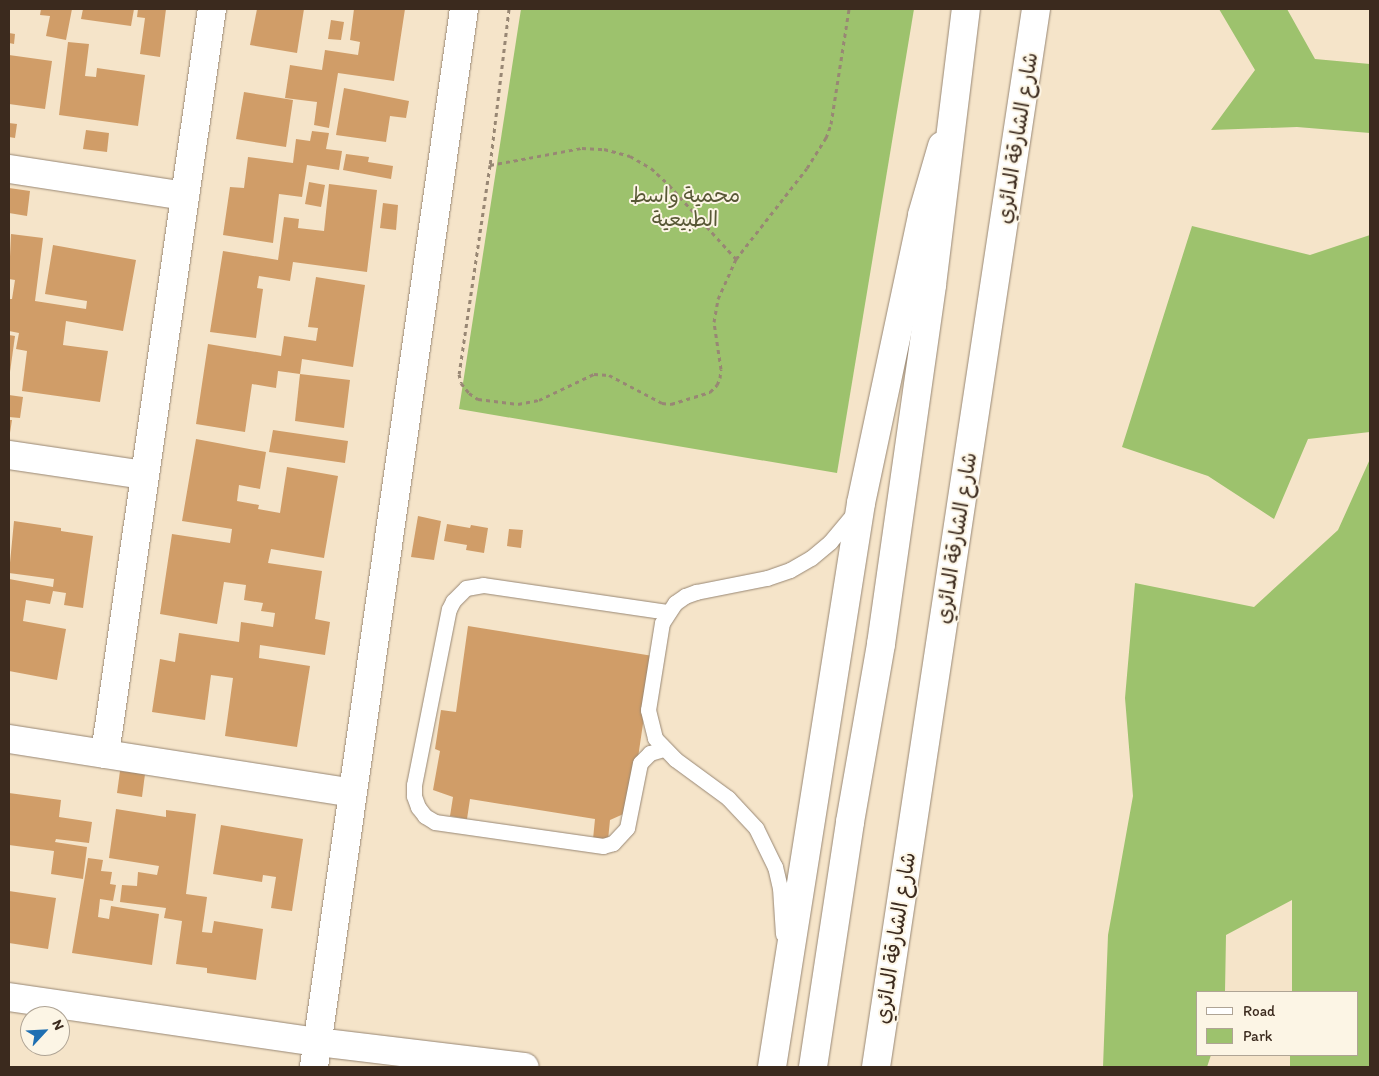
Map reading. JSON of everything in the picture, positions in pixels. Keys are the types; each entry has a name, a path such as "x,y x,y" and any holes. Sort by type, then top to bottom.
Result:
{"main road":[{"path":"106,754 212,9"},
{"path":"316,1055 464,9"},
{"path":"812,1067 850,822 881,644 931,294 966,9"},
{"name":"شارع الشارقة الدائري","path":"876,1067 1036,9"},
{"path":"767,1061 785,978 861,503 922,216 954,106"},
{"path":"9,169 185,196"},
{"path":"9,455 145,475"},
{"path":"9,739 352,793"},
{"path":"9,997 316,1055 524,1067"}],"lane":[{"path":"785,978 780,888 767,847 756,828 742,812 663,749 655,738 648,710 662,623 675,603 696,592 767,578 790,570 811,558 830,542 861,503"},
{"path":"663,749 650,754 640,764 627,828 613,842 603,846 435,822 425,816 418,807 414,796 414,785 449,609 452,601 466,588 483,585 668,612"}],"path":[{"path":"509,9 490,166 459,374 465,388 478,398 518,404 529,404 594,374 615,378 662,403 679,402 710,392 720,378 714,322 718,299 736,259 807,168 826,138 831,124 849,9"},
{"path":"490,166 582,148 604,149 630,156 651,168 669,185 736,259"}],"green space":[{"name":"محمية واسط الطبيعية","path":"521,9 914,9 837,473 459,409"},
{"path":"1219,9 1287,9 1315,59 1370,64 1370,133 1297,127 1211,130 1255,70"},
{"path":"1192,226 1310,255 1370,235 1370,432 1308,439 1274,519 1208,476 1122,447"},
{"path":"1370,459 1370,1067 1290,1067 1290,1056 1359,1056 1359,991 1292,991 1292,900 1226,935 1225,991 1196,991 1196,1056 1211,1056 1207,1067 1103,1067 1108,935 1133,796 1125,698 1135,583 1254,607 1338,530"}],"building":[{"path":"41,9 72,9 66,40 46,36 50,16 40,15"},
{"path":"83,9 134,9 131,26 81,19"},
{"path":"138,9 166,9 160,57 140,54 145,18 137,17"},
{"path":"257,9 304,9 297,53 250,45"},
{"path":"354,9 405,9 394,81 338,73 329,128 314,125 317,102 285,98 290,65 322,70 325,50 358,55 360,42 350,40"},
{"path":"331,20 344,22 341,40 328,39"},
{"path":"9,33 15,34 14,44 9,43"},
{"path":"68,42 89,44 85,76 96,77 97,68 145,75 138,126 59,115"},
{"path":"9,55 52,61 45,109 9,104"},
{"path":"344,88 409,101 406,118 390,116 386,142 336,135"},
{"path":"244,92 293,100 286,147 236,139"},
{"path":"9,123 17,124 15,138 9,137"},
{"path":"86,130 109,133 107,152 83,149"},
{"path":"312,131 329,133 326,149 342,151 339,170 307,165 302,197 279,194 273,243 223,235 230,187 244,188 248,157 293,163 296,139 310,141"},
{"path":"346,154 369,157 368,162 393,166 391,179 343,170"},
{"path":"309,182 325,185 321,207 305,204"},
{"path":"329,184 377,190 367,272 293,262 290,281 259,276 257,288 263,289 256,338 210,332 223,251 278,260 284,217 299,219 298,228 324,231"},
{"path":"9,188 30,191 27,216 9,213"},
{"path":"383,203 398,205 396,230 380,228"},
{"path":"11,234 43,238 35,301 86,309 87,301 45,294 53,245 136,260 123,331 66,321 63,345 108,351 100,402 22,391 27,351 16,349 19,333 9,331 9,299 12,299 15,280 9,279"},
{"path":"316,277 365,285 353,367 302,359 300,374 278,371 276,388 252,384 245,432 196,424 208,344 281,356 284,336 316,341 318,328 308,327"},
{"path":"9,335 15,336 10,372 9,372"},
{"path":"300,374 350,380 344,428 295,421"},
{"path":"9,395 23,397 20,418 9,417"},
{"path":"9,420 12,420 10,433 9,432"},
{"path":"273,430 348,441 345,463 269,452"},
{"path":"196,439 266,452 260,489 239,485 237,501 259,505 258,509 280,513 287,467 338,476 324,558 271,549 268,563 322,571 315,619 330,622 325,655 260,645 259,658 310,666 297,747 225,736 233,678 211,675 205,720 152,712 160,659 175,662 179,633 239,642 241,622 273,627 275,613 261,611 263,603 244,600 246,585 224,582 217,624 160,614 172,534 230,543 232,529 182,521"},
{"path":"418,516 441,521 434,560 411,557"},
{"path":"14,521 61,528 61,531 93,536 83,608 64,605 66,593 53,591 50,604 26,600 23,621 66,629 57,680 9,671 9,579 53,587 54,579 9,573"},
{"path":"447,524 470,528 471,525 488,528 484,553 466,550 467,545 444,541"},
{"path":"509,529 523,530 521,548 507,546"},
{"path":"468,626 653,656 631,805 628,812 610,820 608,840 593,839 595,819 470,799 467,819 450,816 453,797 433,790 440,751 435,749 441,710 456,712"},
{"path":"120,771 145,774 142,797 117,793"},
{"path":"9,793 61,800 59,817 92,822 89,843 56,839 55,842 87,847 83,879 51,874 54,851 9,845"},
{"path":"116,809 166,817 166,810 196,814 186,894 207,897 202,932 212,933 214,921 263,929 256,980 207,973 207,968 176,964 182,921 164,918 166,908 120,902 122,885 137,886 138,872 157,875 159,866 109,858"},
{"path":"221,825 303,839 292,911 271,908 276,877 263,875 262,882 213,874"},
{"path":"88,858 103,860 101,871 112,872 110,884 116,885 113,901 100,899 98,917 109,919 111,906 159,914 152,965 72,953"},
{"path":"9,891 56,898 48,949 9,943"}]}
